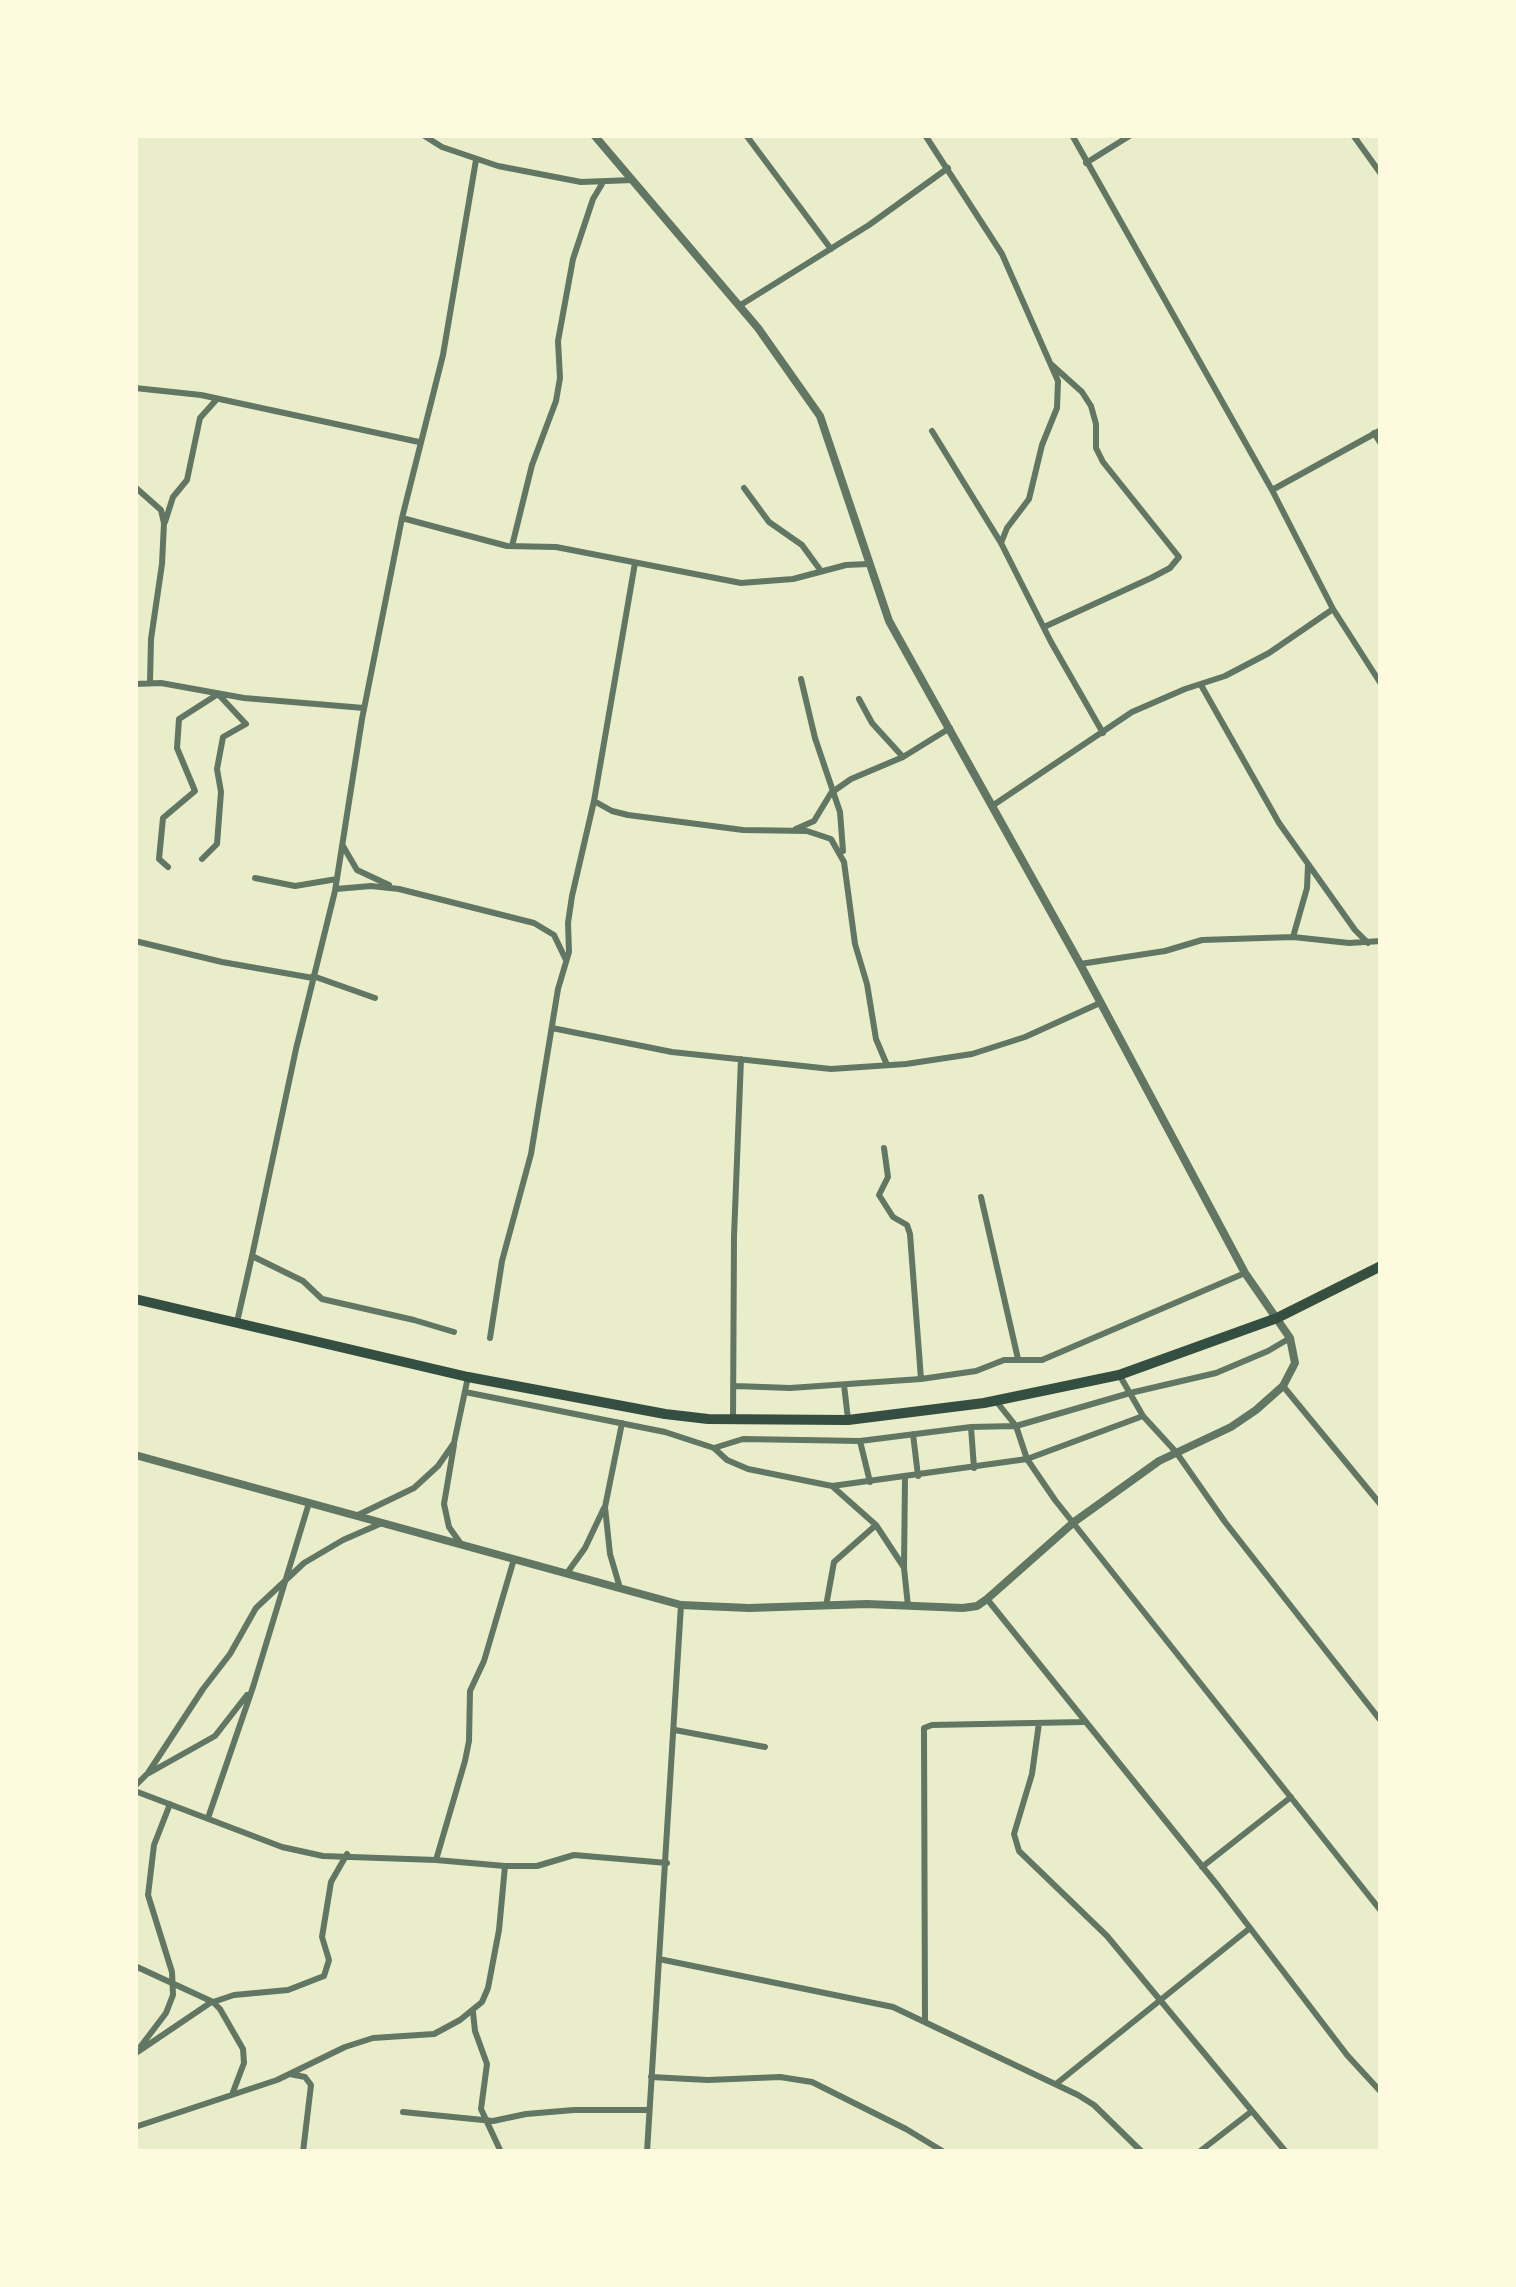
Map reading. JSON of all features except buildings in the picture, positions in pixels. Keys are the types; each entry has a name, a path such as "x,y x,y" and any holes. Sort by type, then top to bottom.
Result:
{"highway":[{"path":"135,1299 468,1377 665,1414 733,1420 848,1420 996,1401 1119,1375 1277,1318 1381,1266"}],"street":[{"path":"423,135 476,160 580,182 634,180"},
{"path":"135,1465 139,1456 681,1605 963,1608 977,1606 1074,1522 1176,1452 1232,1428 1283,1386 1295,1363 1290,1338 1245,1273 1080,964 889,621 820,416 739,306 594,135"},
{"path":"746,135 831,249"},
{"path":"925,135 1002,254 1058,381 1055,416 1042,445 1029,500 1007,528 1001,543"},
{"path":"1072,135 1272,490 1333,609 1381,684"},
{"path":"1086,163 1131,135"},
{"path":"1353,135 1381,174"},
{"path":"236,1322 337,884 364,708 402,518 446,336 476,160"},
{"path":"739,306 831,249 948,168"},
{"path":"512,546 532,464 556,401 560,378 558,341 573,259 602,184"},
{"path":"1044,628 1170,568 1178,557 1103,462 1096,448 1091,406 1082,392 1051,364"},
{"path":"135,388 218,398 419,442"},
{"path":"164,523 173,498 188,480 200,418 218,398"},
{"path":"1272,490 1378,431 1381,444"},
{"path":"932,432 1001,543 1103,734"},
{"path":"135,487 161,510 164,523 150,682"},
{"path":"744,488 759,512 802,545 821,571"},
{"path":"402,518 512,546 556,547 758,584 868,564"},
{"path":"490,1338 502,1262 531,1154 566,962 572,896 594,800 635,563"},
{"path":"992,806 1132,712 1269,653 1333,609"},
{"path":"801,678 840,812 855,944 886,1065"},
{"path":"135,684 150,682 218,694 364,708"},
{"path":"1202,685 1280,822 1368,943"},
{"path":"202,858 217,844 221,792 218,769 223,737 246,724 218,694"},
{"path":"168,867 159,858 163,818 194,791 177,748 179,719 218,694"},
{"path":"859,699 885,740 903,757"},
{"path":"790,831 820,815 832,792 903,757 950,728"},
{"path":"594,800 612,811 657,820 743,830 815,832 831,839 844,862"},
{"path":"342,843 351,863 362,873 399,889"},
{"path":"1293,937 1309,877 1307,858"},
{"path":"255,878 295,886 371,886 442,898 549,930 566,962"},
{"path":"1080,964 1136,957 1202,940 1293,937 1381,941"},
{"path":"135,941 222,962 313,977 375,998"},
{"path":"552,1028 642,1047 831,1068 972,1054 1025,1037 1100,1002"},
{"path":"733,1420 734,1236 741,1059"},
{"path":"884,1148 888,1177 879,1195 893,1217 907,1225 910,1234 921,1379"},
{"path":"982,1197 1018,1360"},
{"path":"252,1256 303,1281 322,1298 454,1332"},
{"path":"735,1386 844,1385 921,1379 976,1371 1004,1360 1042,1360 1245,1273"},
{"path":"714,1448 743,1439 860,1441 972,1427 1016,1426 1216,1373 1290,1338"},
{"path":"1119,1375 1143,1416 1176,1452 1224,1522 1380,1716"},
{"path":"461,1544 449,1528 444,1504 468,1377"},
{"path":"844,1385 848,1420"},
{"path":"1283,1386 1381,1505"},
{"path":"465,1392 665,1432 714,1448 727,1460 748,1469 832,1486 1027,1459 1143,1416"},
{"path":"996,1401 1016,1426 1027,1459 1074,1522 1381,1911"},
{"path":"567,1572 605,1507 622,1423"},
{"path":"972,1427 974,1468"},
{"path":"913,1434 918,1476"},
{"path":"860,1441 870,1482"},
{"path":"358,1515 414,1488 438,1466 454,1443"},
{"path":"906,1477 904,1568 908,1606"},
{"path":"832,1486 876,1525 904,1568"},
{"path":"208,1818 309,1502"},
{"path":"605,1507 610,1554 620,1588"},
{"path":"383,1522 328,1547 282,1581 256,1608 230,1654 135,1788 282,1847 323,1856 347,1854 537,1866 574,1854 667,1863"},
{"path":"826,1606 834,1562 876,1525"},
{"path":"436,1860 469,1741 470,1691 484,1661 514,1558"},
{"path":"987,1598 1347,2055 1381,2092"},
{"path":"647,2152 681,1605"},
{"path":"148,1773 223,1730 253,1687"},
{"path":"925,2022 924,1728 1084,1722"},
{"path":"1040,1723 1032,1774 1014,1834 1018,1851 1107,1936 1286,2152"},
{"path":"675,1730 765,1746"},
{"path":"1202,1867 1290,1797"},
{"path":"135,2054 166,2014 173,1995 148,1894 154,1846 170,1804"},
{"path":"135,2054 213,2002 234,1995 288,1990 324,1976 330,1960 322,1937 329,1892 335,1871 347,1854"},
{"path":"135,2127 288,2074 362,2041 441,2032 473,2011 488,1988 499,1930 504,1866"},
{"path":"1056,2084 1250,1928"},
{"path":"659,1959 880,2002 1094,2105 1142,2152"},
{"path":"135,1966 213,2002 242,2049 244,2063 232,2093"},
{"path":"473,2011 475,2032 486,2064 481,2109 501,2152"},
{"path":"288,2074 306,2077 311,2085 303,2152"},
{"path":"651,2077 780,2077 812,2082 906,2128 944,2152"},
{"path":"404,2112 487,2121 574,2110 649,2110"},
{"path":"1199,2152 1252,2111"}]}
